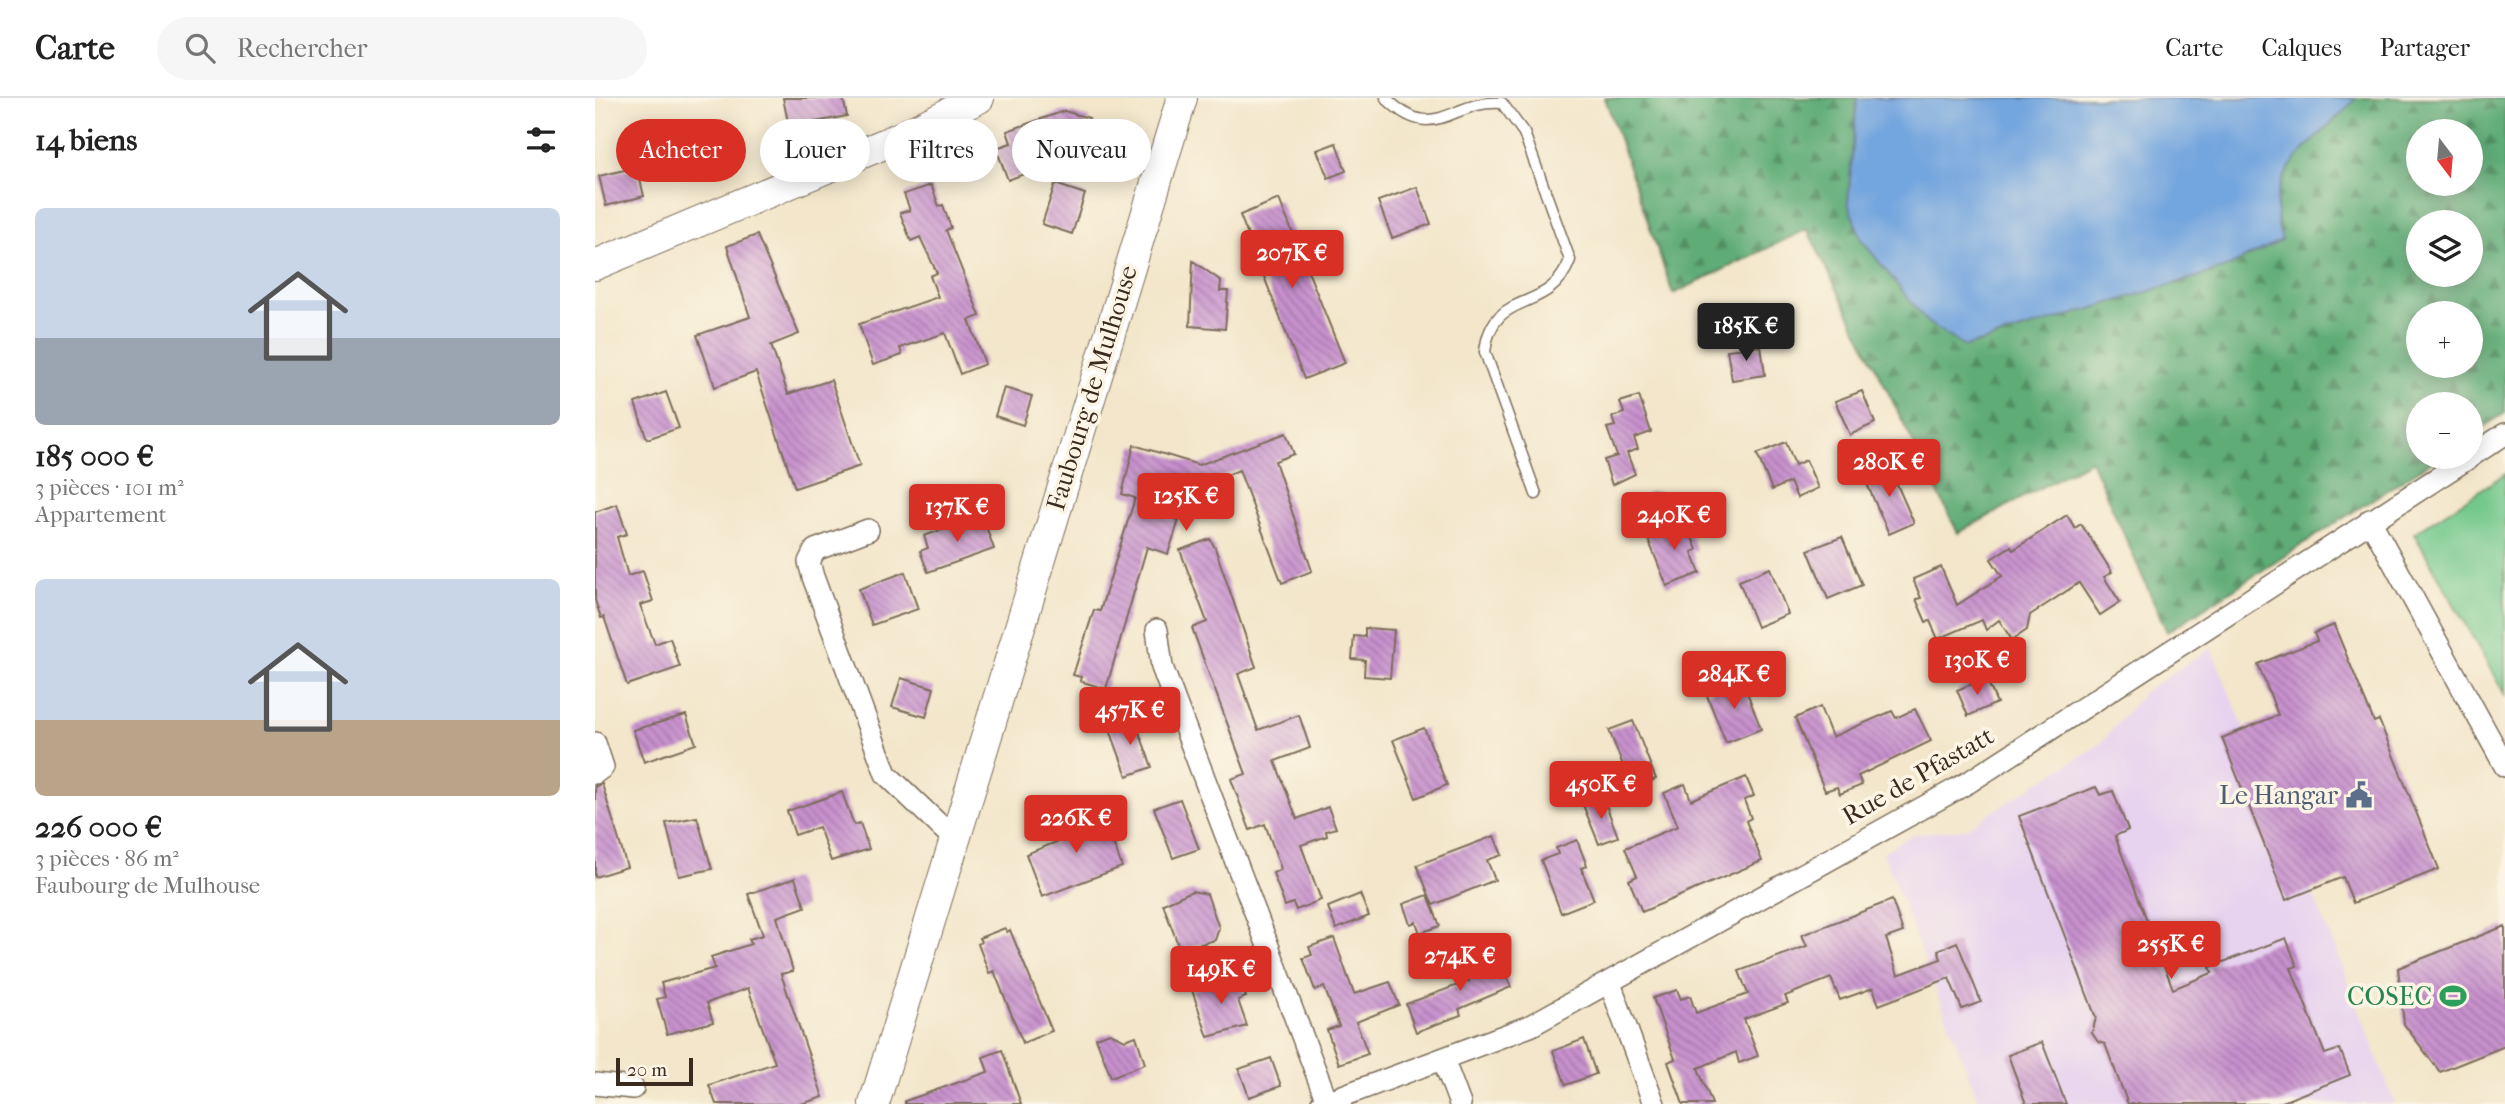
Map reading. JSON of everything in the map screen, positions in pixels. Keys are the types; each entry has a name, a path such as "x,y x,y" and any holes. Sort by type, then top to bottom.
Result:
{"main road":[{"path":"595,265 903,136 979,98"},
{"name":"Faubourg de Mulhouse","path":"874,1104 1182,98"}],"street":[{"name":"Rue de Pfastatt","path":"2483,448 2505,435"},
{"name":"Rue de Pfastatt","path":"1325,1103 1530,1026 1610,984 1969,782 2450,469"},
{"path":"2370,520 2505,766"},
{"path":"868,530 815,550 809,562 813,577 886,774 954,839"},
{"path":"1157,630 1162,667 1325,1103"},
{"path":"595,743 603,767 595,773"},
{"path":"1610,984 1654,1104"},
{"path":"1443,1059 1459,1104"},
{"path":"595,1084 633,1088"}],"lane":[{"path":"1386,98 1402,115 1423,121 1487,101 1502,103 1524,133 1570,260 1563,278 1552,288 1496,316 1487,332 1485,352 1536,494"}],"shaded area":[{"path":"2211,648 2338,955 2395,1104 1980,1104 1883,852 1914,834 1965,829 2100,744 2145,691"}],"green space":[{"path":"1605,98 1857,98 1857,134 1965,347 2096,307 2282,240 2277,216 2278,195 2285,176 2295,159 2356,98 2505,98 2505,413 2483,427 2483,392 2406,392 2406,469 2419,469 2167,632 2091,460 1958,533 1807,229 1673,294"},
{"path":"2505,474 2505,695 2414,533"}],"water":[{"path":"1857,98 2356,98 2309,144 2285,176 2278,194 2277,215 2282,240 2223,269 1965,347 1927,322 1861,239 1848,203"},
{"path":"1652,493 1661,494 1668,509 1628,524 1621,505"}],"building":[{"path":"783,98 843,98 847,116 831,119 787,119"},
{"path":"1064,111 1089,118 1089,119 1041,119"},
{"path":"1012,129 1012,179 1008,180 998,153 998,147 1011,143 1007,131"},
{"path":"1336,143 1346,171 1328,178 1317,150"},
{"path":"616,172 616,182 641,182 644,196 606,206 599,176"},
{"path":"1055,184 1085,194 1072,234 1042,224"},
{"path":"931,185 939,206 943,205 951,228 946,230 980,316 969,320 985,364 960,374 945,333 900,348 902,355 873,365 859,324 938,297 930,276 937,273 920,237 911,241 900,213 910,210 904,194"},
{"path":"1417,187 1431,224 1392,238 1378,201"},
{"path":"1279,199 1345,363 1304,379 1240,215"},
{"path":"757,235 799,334 771,345 788,394 831,380 860,466 795,488 756,372 715,387 697,335 750,317 727,246"},
{"path":"1193,261 1221,281 1220,291 1228,291 1225,329 1190,326"},
{"path":"1761,346 1765,375 1732,380 1727,350"},
{"path":"1004,388 1032,396 1023,425 995,416"},
{"path":"1862,391 1875,423 1850,435 1835,401"},
{"path":"666,392 679,428 647,439 635,403"},
{"path":"1639,396 1651,432 1634,438 1638,449 1627,453 1635,474 1612,485 1604,460 1617,456 1607,428 1615,426 1612,417 1624,413 1620,402"},
{"path":"1286,433 1294,454 1275,461 1312,571 1282,583 1239,470 1142,509 1179,520 1168,554 1147,547 1106,689 1080,681 1081,677 1073,675 1094,610 1100,611 1135,498 1122,494 1134,445 1199,465"},
{"path":"1786,442 1795,465 1806,460 1818,488 1797,498 1790,482 1772,490 1757,454"},
{"path":"1888,464 1914,523 1889,534 1863,475"},
{"path":"617,504 627,534 617,537 628,576 643,571 653,601 640,605 655,644 670,638 680,667 627,685 604,617 601,618 595,600 595,512"},
{"path":"982,515 994,549 928,572 920,551 928,548 924,536"},
{"path":"2067,515 2075,528 2081,524 2112,572 2104,577 2120,602 2100,615 2079,583 2030,615 2027,630 2012,640 1999,620 1986,630 1982,620 1938,639 1930,621 1926,622 1916,599 1921,598 1913,579 1941,567 1957,605 2002,576 1991,559 2011,546 2013,550"},
{"path":"1685,519 1697,550 1692,552 1700,573 1667,586 1646,534"},
{"path":"1842,537 1862,585 1828,599 1808,550"},
{"path":"1210,539 1256,667 1238,674 1258,730 1299,715 1310,748 1275,761 1297,819 1328,807 1336,828 1326,831 1327,836 1301,845 1321,900 1296,910 1293,903 1285,906 1273,873 1281,869 1265,824 1250,830 1235,790 1231,779 1246,774 1192,628 1207,622 1180,550"},
{"path":"1770,568 1788,614 1757,627 1739,581"},
{"path":"905,572 918,609 872,625 859,589"},
{"name":"Le Hangar","path":"2334,625 2374,722 2379,720 2439,869 2353,903 2343,877 2286,900 2222,738 2278,715 2258,664 2317,641 2314,633"},
{"path":"1365,628 1394,630 1390,678 1364,676 1365,660 1352,659 1354,636 1365,637"},
{"path":"901,678 934,688 926,717 892,707"},
{"path":"1986,678 1997,703 1968,716 1957,690"},
{"path":"1742,679 1761,729 1726,743 1706,693"},
{"path":"1820,707 1832,737 1892,711 1896,718 1915,709 1931,741 1858,776 1862,785 1840,794 1837,787 1825,791 1795,718"},
{"path":"686,715 696,744 644,762 633,730"},
{"path":"1134,718 1152,767 1127,776 1109,727"},
{"path":"1633,721 1656,779 1632,788 1609,730"},
{"path":"1424,728 1447,785 1416,798 1393,740"},
{"path":"1746,777 1754,796 1744,800 1751,818 1746,821 1762,861 1642,912 1629,880 1637,876 1625,848 1678,826 1664,793 1685,784 1691,800"},
{"path":"602,784 627,867 595,877 595,786"},
{"path":"2096,787 2100,795 2113,791 2128,830 2115,836 2173,989 2212,973 2210,967 2286,938 2297,966 2291,968 2325,1054 2340,1049 2350,1075 2277,1104 2128,1104 2105,1044 2098,1042 2092,1033 2096,1018 2019,816"},
{"path":"842,792 854,825 860,823 869,849 831,861 819,827 795,835 787,811"},
{"path":"1603,797 1618,837 1599,844 1583,805"},
{"path":"1180,799 1199,849 1173,858 1154,808"},
{"path":"1100,807 1122,867 1042,897 1026,854 1077,834 1071,818"},
{"path":"697,817 712,869 679,876 666,823"},
{"path":"1494,836 1502,855 1487,860 1495,880 1433,905 1417,865"},
{"path":"1577,840 1587,866 1581,868 1594,900 1561,913 1541,860 1558,854 1556,848"},
{"path":"795,878 805,907 777,917 793,971 781,974 823,1097 801,1104 716,1104 709,1085 775,1063 748,988 707,1003 713,1022 667,1034 657,999 665,997 661,983 715,968 711,957 751,944 749,939 763,935 748,894"},
{"path":"1192,891 1207,894 1219,928 1215,940 1180,950 1163,904"},
{"path":"1360,894 1369,916 1336,929 1328,907"},
{"path":"1428,895 1440,926 1420,933 1416,922 1410,924 1403,904"},
{"path":"1892,900 1903,932 1886,938 1898,975 1941,959 1938,950 1957,942 1981,1002 1962,1009 1949,978 1879,1005 1873,988 1840,1000 1831,978 1785,996 1788,1003 1744,1019 1758,1056 1739,1063 1736,1052 1698,1068 1712,1104 1683,1104 1668,1062 1675,1059 1653,998 1677,990 1681,999 1690,996 1696,1013 1748,994 1739,971 1807,946 1802,935"},
{"name":"COSEC","path":"2505,926 2505,1046 2440,1072 2404,1024 2398,968"},
{"path":"1005,928 1007,932 1010,930 1052,1031 1023,1043 994,971 989,973 978,944 981,942 979,938"},
{"path":"1334,938 1354,994 1390,982 1399,1005 1356,1022 1368,1054 1339,1064 1327,1030 1339,1026 1324,987 1315,990 1303,958 1312,955 1309,947"},
{"path":"1495,951 1511,987 1459,1009 1461,1015 1416,1032 1406,1004 1469,981 1462,966"},
{"path":"1224,977 1238,980 1241,985 1246,997 1238,1000 1247,1026 1208,1037 1192,990"},
{"path":"1110,1033 1125,1040 1136,1036 1145,1064 1111,1077 1096,1038"},
{"path":"1584,1039 1596,1074 1566,1085 1553,1051"},
{"path":"2042,1042 2066,1104 2026,1104 2008,1055"},
{"path":"1002,1050 1021,1104 905,1104 905,1101 988,1072 983,1057"},
{"path":"1271,1058 1281,1086 1249,1097 1239,1069"}],"place":[{"name":"Le Hangar","path":"2359,795"},
{"name":"COSEC","path":"2453,996"}]}
